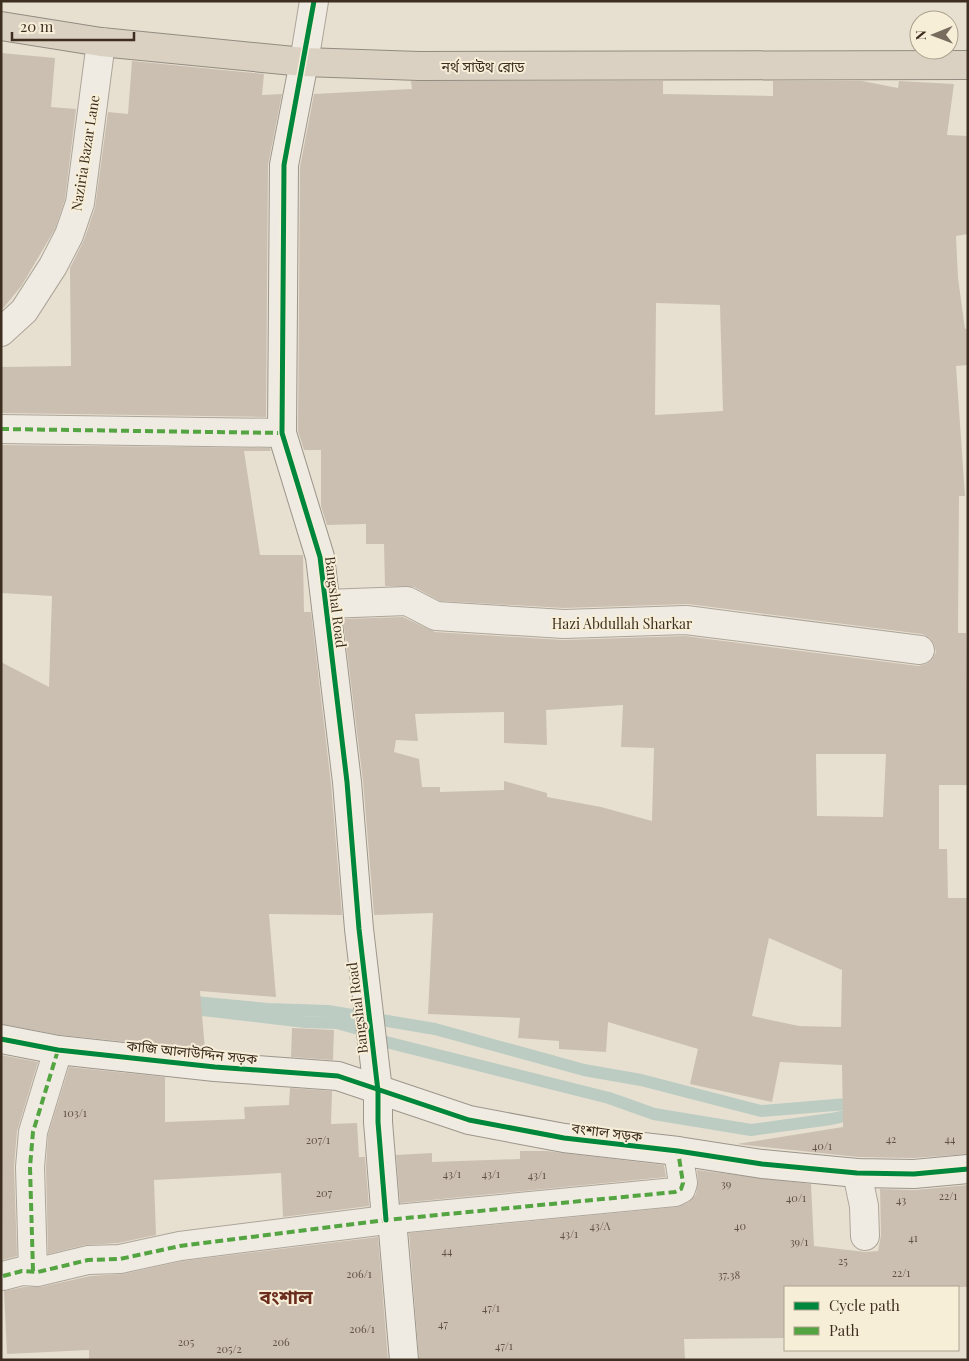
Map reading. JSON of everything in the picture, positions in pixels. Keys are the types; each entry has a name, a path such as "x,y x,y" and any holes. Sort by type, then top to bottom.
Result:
{"highway":[{"name":"নর্থ সাউথ রোড","path":"1,26 101,42 304,62 419,66 968,65"}],"street":[{"name":"Bangshal Road","path":"314,1 284,165 282,433 320,557 378,1090"},
{"name":"Naziria Bazar Lane","path":"1,332 24,311 53,266 69,235 80,203 101,42"},
{"path":"1,429 282,433"},
{"name":"Hazi Abdullah Sharkar","path":"326,604 407,601 436,616 564,624 686,620 920,650"},
{"name":"কাজি আলাউদ্দিন সড়ক","path":"1,1039 58,1050 215,1067 338,1076 378,1090"},
{"path":"33,1272 30,1166 33,1132 58,1050"},
{"path":"378,1090 378,1122 404,1360"},
{"name":"বংশাল সড়ক","path":"378,1090 468,1120 526,1132 678,1151 762,1164 858,1173 914,1174 968,1169"},
{"path":"3,1276 17,1272 33,1272 88,1260 120,1259 180,1246 389,1219 675,1192 681,1189 683,1183 678,1151"},
{"path":"858,1173 864,1206 865,1236"}],"building":[{"path":"1,53 55,58 51,107 76,109 65,199 55,229 22,285 1,311"},
{"path":"132,61 264,74 262,95 282,94 268,165 266,417 1,413 1,367 71,366 70,268 84,240 95,208 108,112 128,114"},
{"path":"411,81 663,81 663,94 773,96 773,81 862,81 898,88 899,81 954,84 947,135 968,136 968,234 956,236 958,278 965,329 968,328 968,365 956,366 965,496 959,496 958,633 966,633 968,785 939,785 939,849 947,849 948,898 968,898 968,1154 913,1158 858,1157 737,1144 843,1127 842,1065 780,1062 772,1102 690,1084 698,1049 608,1022 606,1052 559,1049 559,1041 518,1038 520,1018 428,1014 433,913 374,915 363,781 343,619 403,617 435,632 563,640 685,636 918,666 932,660 936,652 930,638 922,634 688,604 564,608 440,601 414,587 385,586 384,544 366,544 366,524 327,525 321,506 321,450 304,450 298,431 300,167 314,94 412,89","holes":["656,303 720,305 723,411 655,415","623,705 621,747 654,748 652,821 601,807 547,797 547,793 504,781 504,790 440,792 440,787 422,787 419,759 394,752 396,740 418,741 415,714 504,712 504,743 547,745 546,710","816,754 886,754 883,817 817,816","769,938 842,970 841,1027 799,1026 752,1016"]},
{"path":"1,445 270,448 271,451 244,451 260,555 303,555 304,612 311,612 331,784 342,915 269,914 276,997 200,991 205,1050 60,1035 1,1024 1,662 49,687 52,596 1,593"},
{"path":"292,1028 334,1030 333,1060 291,1057"},
{"path":"1,1055 38,1062 17,1131 14,1167 17,1256 3,1260"},
{"path":"69,1067 165,1077 165,1122 245,1119 244,1107 289,1105 290,1088 332,1091 331,1124 357,1123 359,1157 365,1157 369,1206 283,1217 281,1173 154,1180 156,1235 118,1243 85,1245 48,1254 46,1167 48,1135"},
{"path":"520,1151 547,1151 664,1165 666,1177 400,1203 396,1155 432,1153 432,1162 520,1159"},
{"path":"697,1170 811,1184 814,1246 865,1252 878,1251 881,1235 880,1189 915,1190 968,1185 968,1287 784,1286 784,1338 684,1339 685,1360 419,1360 409,1233 677,1207 688,1203 696,1194"},
{"path":"378,1237 388,1360 89,1360 89,1350 7,1354 4,1291 24,1287 41,1287 90,1276 123,1274 183,1261"}],"waterway":[{"path":"184,1001 268,1009 328,1011 435,1029 584,1070 641,1080 761,1111 859,1103"},
{"path":"194,1009 305,1022 337,1023 366,1031 367,1037"},
{"path":"382,1041 609,1098 654,1114 751,1130 831,1119 859,1113"}],"marked path":[{"path":"1,429 282,433"},
{"path":"33,1271 30,1167 33,1132 58,1050"},
{"path":"3,1276 22,1271 38,1272 88,1260 120,1259 180,1246 386,1220 675,1192 681,1189 683,1183 678,1151"}],"cycle path":[{"path":"314,1 284,165 282,433 320,557 347,782 359,929 378,1091 378,1122 386,1220"},
{"path":"1,1039 58,1050 215,1067 338,1076 469,1120 564,1138 678,1151 762,1164 857,1173 914,1174 968,1169"}],"district":[{"name":"বংশাল","path":"286,1296"}]}
